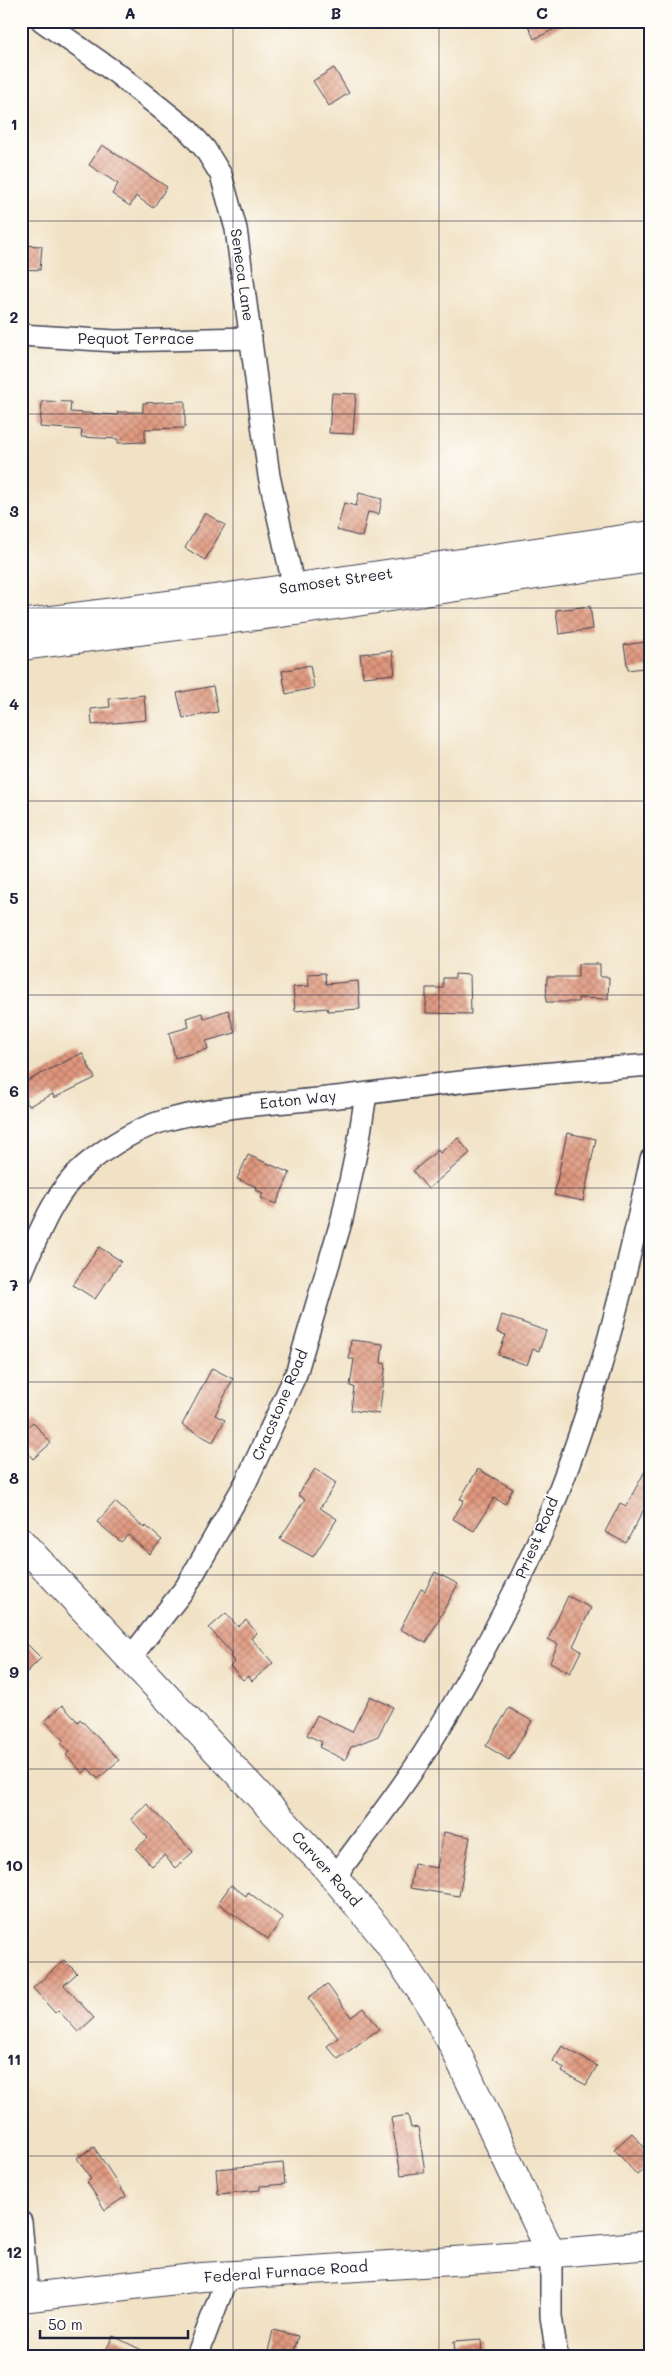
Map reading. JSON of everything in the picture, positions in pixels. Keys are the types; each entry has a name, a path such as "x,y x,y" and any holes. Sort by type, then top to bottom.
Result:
{"main road":[{"name":"Samoset Street","path":"21,646 651,535"},
{"name":"Samoset Street","path":"21,624 294,599 651,558"},
{"name":"Carver Road","path":"21,1542 335,1877 384,1937 428,2000 453,2045 551,2253"},
{"name":"Federal Furnace Road","path":"25,2297 228,2276 484,2259 651,2245"}],"street":[{"name":"Seneca Lane","path":"42,21 119,75 174,118 194,136 210,156 221,175 234,216 269,476 294,599"},
{"name":"Pequot Terrace","path":"21,335 115,341 251,338"},
{"name":"Eaton Way","path":"21,1275 43,1222 59,1197 87,1164 129,1136 166,1120 243,1106 366,1094 558,1071 651,1065"},
{"name":"Cracstone Road","path":"130,1658 186,1587 246,1482 296,1374 342,1219 359,1139 366,1094"},
{"name":"Priest Road","path":"335,1877 418,1762 465,1684 520,1578 570,1462 630,1260 651,1159"},
{"path":"21,2222 25,2297"},
{"path":"551,2253 551,2316 557,2356"},
{"path":"197,2356 228,2276"}],"building":[{"path":"526,21 572,21 534,39"},
{"path":"334,68 349,93 329,106 313,81"},
{"path":"102,145 167,187 153,208 136,196 130,206 112,194 118,184 89,165"},
{"path":"21,245 42,246 40,270 21,269"},
{"path":"332,393 356,394 353,434 329,433"},
{"path":"42,401 71,402 70,412 118,415 117,412 143,412 143,403 185,401 185,428 145,429 145,442 118,443 118,439 81,437 82,430 40,427"},
{"path":"359,493 382,499 379,514 368,512 362,537 337,530 344,503 356,506"},
{"path":"205,513 225,525 205,560 185,548"},
{"path":"590,606 593,629 559,634 556,610"},
{"path":"646,642 650,667 628,670 624,645"},
{"path":"392,651 395,674 363,677 360,654"},
{"path":"310,665 314,688 286,694 282,671"},
{"path":"213,686 218,712 183,718 177,693"},
{"path":"144,695 146,720 92,725 91,709 110,707 109,699"},
{"path":"578,964 600,964 600,977 609,977 608,999 578,998 578,1002 546,1002 547,977 578,977"},
{"path":"325,973 326,984 358,981 360,1009 328,1011 327,1008 295,1011 293,987 309,986 308,974"},
{"path":"455,974 470,975 471,1014 426,1013 426,988 443,988 443,978 455,978"},
{"path":"228,1010 235,1033 206,1041 208,1049 175,1058 169,1033 189,1027 186,1018 202,1013 204,1018"},
{"path":"82,1053 95,1078 54,1098 53,1094 29,1106 21,1091 21,1084"},
{"path":"567,1133 596,1139 583,1201 554,1195"},
{"path":"458,1138 470,1153 428,1189 413,1171 438,1150 440,1153"},
{"path":"248,1155 290,1173 276,1204 261,1198 263,1193 256,1190 257,1187 237,1179"},
{"path":"99,1247 121,1261 95,1299 73,1285"},
{"path":"502,1315 546,1331 539,1351 533,1349 527,1365 498,1355 506,1335 497,1332"},
{"path":"351,1340 383,1344 381,1363 386,1364 379,1414 351,1410 354,1387 350,1386 354,1359 349,1359"},
{"path":"212,1368 233,1379 215,1415 225,1420 213,1442 182,1425"},
{"path":"33,1422 51,1443 33,1459 21,1445 21,1432"},
{"path":"651,1460 651,1496 626,1543 605,1532 620,1503 626,1506"},
{"path":"315,1469 336,1483 320,1508 337,1519 313,1557 280,1539 305,1499 298,1495"},
{"path":"478,1469 513,1489 505,1504 494,1498 474,1531 453,1519 464,1500 460,1499"},
{"path":"115,1502 144,1528 146,1526 162,1540 149,1554 128,1535 121,1542 97,1522"},
{"path":"435,1572 458,1584 426,1643 400,1629 421,1589 425,1591"},
{"path":"568,1596 591,1608 573,1646 581,1651 570,1673 550,1662 558,1644 548,1639"},
{"path":"226,1613 238,1627 246,1620 257,1633 251,1638 273,1663 252,1681 248,1676 243,1680 230,1666 234,1662 230,1656 232,1654 209,1628"},
{"path":"21,1638 41,1658 21,1678"},
{"path":"370,1696 393,1707 378,1736 351,1747 345,1760 319,1747 322,1742 307,1735 317,1715 352,1732"},
{"path":"62,1705 78,1722 80,1719 119,1760 98,1779 88,1768 83,1773 66,1755 69,1752 61,1743 64,1741 45,1721"},
{"path":"509,1708 532,1721 509,1760 486,1746"},
{"path":"147,1804 193,1852 175,1868 164,1855 152,1866 136,1849 148,1838 131,1819"},
{"path":"444,1832 470,1837 459,1896 410,1888 414,1864 437,1868"},
{"path":"231,1885 246,1896 248,1892 283,1918 268,1939 218,1903"},
{"path":"64,1960 77,1973 64,1985 94,2018 78,2032 58,2010 55,2013 33,1988"},
{"path":"327,1984 351,2017 364,2008 379,2029 338,2059 327,2046 338,2038 308,1998"},
{"path":"562,2046 597,2066 586,2085 562,2072 564,2068 553,2061"},
{"path":"408,2115 411,2128 418,2127 425,2172 401,2175 391,2118"},
{"path":"632,2133 651,2155 651,2163 637,2175 614,2149"},
{"path":"94,2147 126,2196 105,2210 87,2182 91,2179 77,2158"},
{"path":"283,2163 285,2184 260,2186 260,2190 218,2194 216,2169"},
{"path":"273,2330 298,2336 293,2356 267,2356"},
{"path":"113,2336 154,2356 103,2356"},
{"path":"482,2339 483,2356 455,2356 454,2341"}]}
